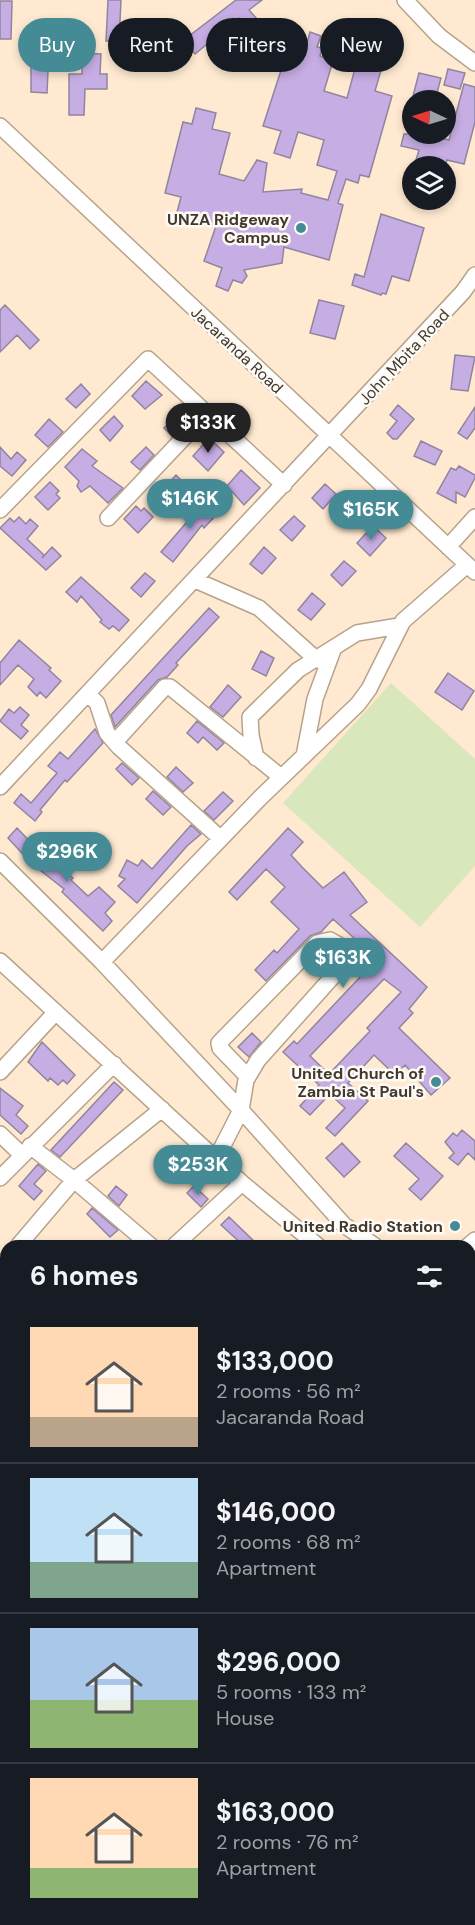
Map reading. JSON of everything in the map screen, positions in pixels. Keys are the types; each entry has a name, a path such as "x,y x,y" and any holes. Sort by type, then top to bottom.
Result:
{"street":[{"path":"405,0 439,36 475,63"},
{"name":"Jacaranda Road","path":"0,126 471,569"},
{"name":"John Mbita Road","path":"0,787 285,485 463,292 475,275"},
{"path":"0,510 147,359 150,359 285,485"},
{"path":"108,518 208,412"},
{"path":"448,547 475,518"},
{"path":"102,963 220,838 364,698 399,626 471,569"},
{"path":"195,580 259,608 317,660"},
{"path":"256,758 250,727 252,712 298,670 361,631 399,626"},
{"path":"304,756 313,705 333,650"},
{"path":"115,742 168,686 281,777"},
{"path":"88,694 97,703 101,720 115,742 220,838"},
{"path":"0,861 102,963 241,1110 344,1225 366,1240"},
{"path":"216,1159 241,1110 248,1077 277,1037 344,964 344,953 339,945 330,940 317,943 219,1043 220,1048 248,1077"},
{"path":"0,961 242,1183 311,1240"},
{"path":"0,1072 56,1012"},
{"path":"0,1178 114,1064"},
{"path":"23,1240 74,1180 162,1109"},
{"path":"0,1134 74,1180 144,1240"},
{"path":"180,1240 242,1183"}],"green space":[{"path":"391,683 475,759 475,866 420,927 283,803"}],"building":[{"path":"108,0 121,0 120,18 108,18 108,41 106,41"},
{"path":"236,0 262,0 249,10 256,18 212,18"},
{"path":"0,1 12,1 11,39 0,39"},
{"path":"206,23 206,45 195,54 194,53 194,32"},
{"path":"310,32 320,36 317,47 320,48 320,72 330,72 324,91 347,98 354,72 381,72 375,91 392,96 369,177 360,175 358,183 346,179 338,203 343,205 329,260 284,247 282,263 244,270 247,276 242,283 233,280 228,291 216,286 222,268 204,261 216,226 176,216 181,197 165,193 183,122 192,124 196,108 216,113 212,129 230,133 219,174 244,181 257,160 267,163 263,192 302,189 301,193 328,200 337,171 317,165 324,140 298,132 290,158 274,153 281,131 263,126 280,72 308,72"},
{"path":"96,54 101,54 100,74 107,74 107,89 85,89 84,115 69,115 69,74 82,74 82,72 96,72"},
{"path":"448,69 465,73 460,89 444,85"},
{"path":"31,72 48,72 47,93 31,92"},
{"path":"419,73 441,78 438,90 415,90"},
{"path":"464,84 475,87 475,122 464,164 456,162 456,156 417,156 419,150 401,146 402,142 402,144 456,144 456,114"},
{"path":"381,214 424,228 409,281 392,276 386,294 381,295 352,285 355,274 364,277"},
{"path":"319,300 344,306 335,339 310,333"},
{"path":"5,305 39,340 30,349 17,335 0,352 0,310"},
{"path":"455,355 475,357 468,391 451,389"},
{"path":"146,381 162,395 145,409 132,396"},
{"path":"81,384 90,394 76,408 66,399"},
{"path":"398,405 414,419 397,439 393,439 387,433 397,421 390,415"},
{"path":"475,407 475,428 467,439 458,433"},
{"path":"179,413 186,421 172,436 164,428"},
{"path":"114,416 123,426 110,441 100,430"},
{"path":"49,419 63,432 48,447 35,435"},
{"path":"209,438 224,452 208,471 193,456"},
{"path":"421,441 442,451 435,465 414,456"},
{"path":"0,447 11,459 17,452 26,460 12,476 0,466"},
{"path":"146,447 154,455 140,470 131,462"},
{"path":"82,449 97,461 92,466 123,488 108,503 90,486 81,492 77,486 79,481 65,467"},
{"path":"459,466 475,475 475,478 465,497 456,492 456,503 437,493 451,468 456,470"},
{"path":"241,470 260,488 244,505 227,486"},
{"path":"176,475 184,483 171,498 162,490"},
{"path":"50,482 59,491 56,494 60,498 48,510 35,497"},
{"path":"325,484 336,494 323,509 312,498"},
{"path":"206,500 217,510 217,514 204,528 202,525 173,562 161,552"},
{"path":"136,506 141,511 144,508 153,517 138,533 124,519"},
{"path":"294,516 305,526 292,541 280,530"},
{"path":"19,517 26,524 30,519 38,526 27,539 44,555 42,558 52,547 61,556 46,570 0,528 10,518 14,522"},
{"path":"373,526 386,538 370,556 357,543"},
{"path":"264,547 276,558 262,574 250,564"},
{"path":"344,561 356,571 342,586 331,575"},
{"path":"145,573 155,581 141,597 131,588"},
{"path":"81,577 129,620 119,631 113,626 109,629 100,622 102,620 81,596 77,602 66,592"},
{"path":"312,593 325,604 311,620 298,610"},
{"path":"209,608 219,617 176,663 178,665 167,677 158,680 115,727 111,715"},
{"path":"19,640 51,668 49,670 61,681 46,698 40,692 37,696 28,687 34,679 18,665 0,685 0,663"},
{"path":"261,651 274,658 266,676 252,669"},
{"path":"448,673 474,691 462,710 435,692"},
{"path":"228,685 241,697 223,717 210,707"},
{"path":"20,707 29,715 21,725 28,731 21,739 0,721 9,709 14,713"},
{"path":"197,721 224,743 217,750 203,737 198,743 187,733"},
{"path":"95,729 103,743 67,782 65,780 40,810 42,812 35,821 14,803 21,794 31,803 57,773 48,766 60,752 68,759"},
{"path":"122,763 139,778 132,785 116,769"},
{"path":"176,767 193,783 183,792 167,777"},
{"path":"153,791 171,807 163,815 146,799"},
{"path":"223,792 233,801 214,820 204,811"},
{"path":"191,825 201,834 187,846 137,903 118,886 125,879 119,876 127,860 138,866 142,860 152,869"},
{"path":"17,828 40,852 73,878 71,880 88,896 99,887 115,902 105,913 112,921 103,931 62,892 64,889 31,863 8,838"},
{"path":"288,828 303,842 291,855 323,888 344,872 367,902 350,915 427,987 409,1009 413,1013 399,1028 450,1078 431,1095 405,1065 395,1075 374,1055 348,1083 368,1101 335,1136 326,1128 345,1108 330,1094 310,1115 300,1106 319,1085 283,1052 294,1041 297,1044 377,959 333,919 321,932 310,936 266,981 255,970 274,950 277,953 299,929 271,902 285,887 266,869 237,900 229,892","holes":["384,979 401,992 367,1028 370,1031 329,1074 310,1056"]},
{"path":"252,1033 261,1042 249,1057 238,1047"},
{"path":"42,1042 75,1075 67,1084 63,1080 58,1085 50,1078 48,1081 28,1062"},
{"path":"114,1082 123,1090 60,1157 51,1150"},
{"path":"0,1088 23,1106 16,1115 28,1126 21,1134 0,1115"},
{"path":"462,1130 475,1141 475,1160 468,1153 458,1165 449,1158 454,1153 445,1142 453,1133 457,1136"},
{"path":"342,1143 360,1162 344,1177 326,1158"},
{"path":"406,1143 443,1176 421,1200 409,1189 419,1179 394,1156"},
{"path":"38,1164 46,1171 34,1184 42,1191 34,1200 19,1186"},
{"path":"116,1186 127,1195 119,1206 108,1196"},
{"path":"194,1186 208,1199 201,1207 187,1193"},
{"path":"92,1208 118,1230 110,1237 87,1214"},
{"path":"229,1217 253,1240 237,1240 221,1225"}],"place":[{"name":"UNZA Ridgeway Campus","path":"301,228"},
{"name":"United Church of Zambia St Paul's","path":"436,1082"},
{"name":"United Radio Station","path":"455,1226"}]}
